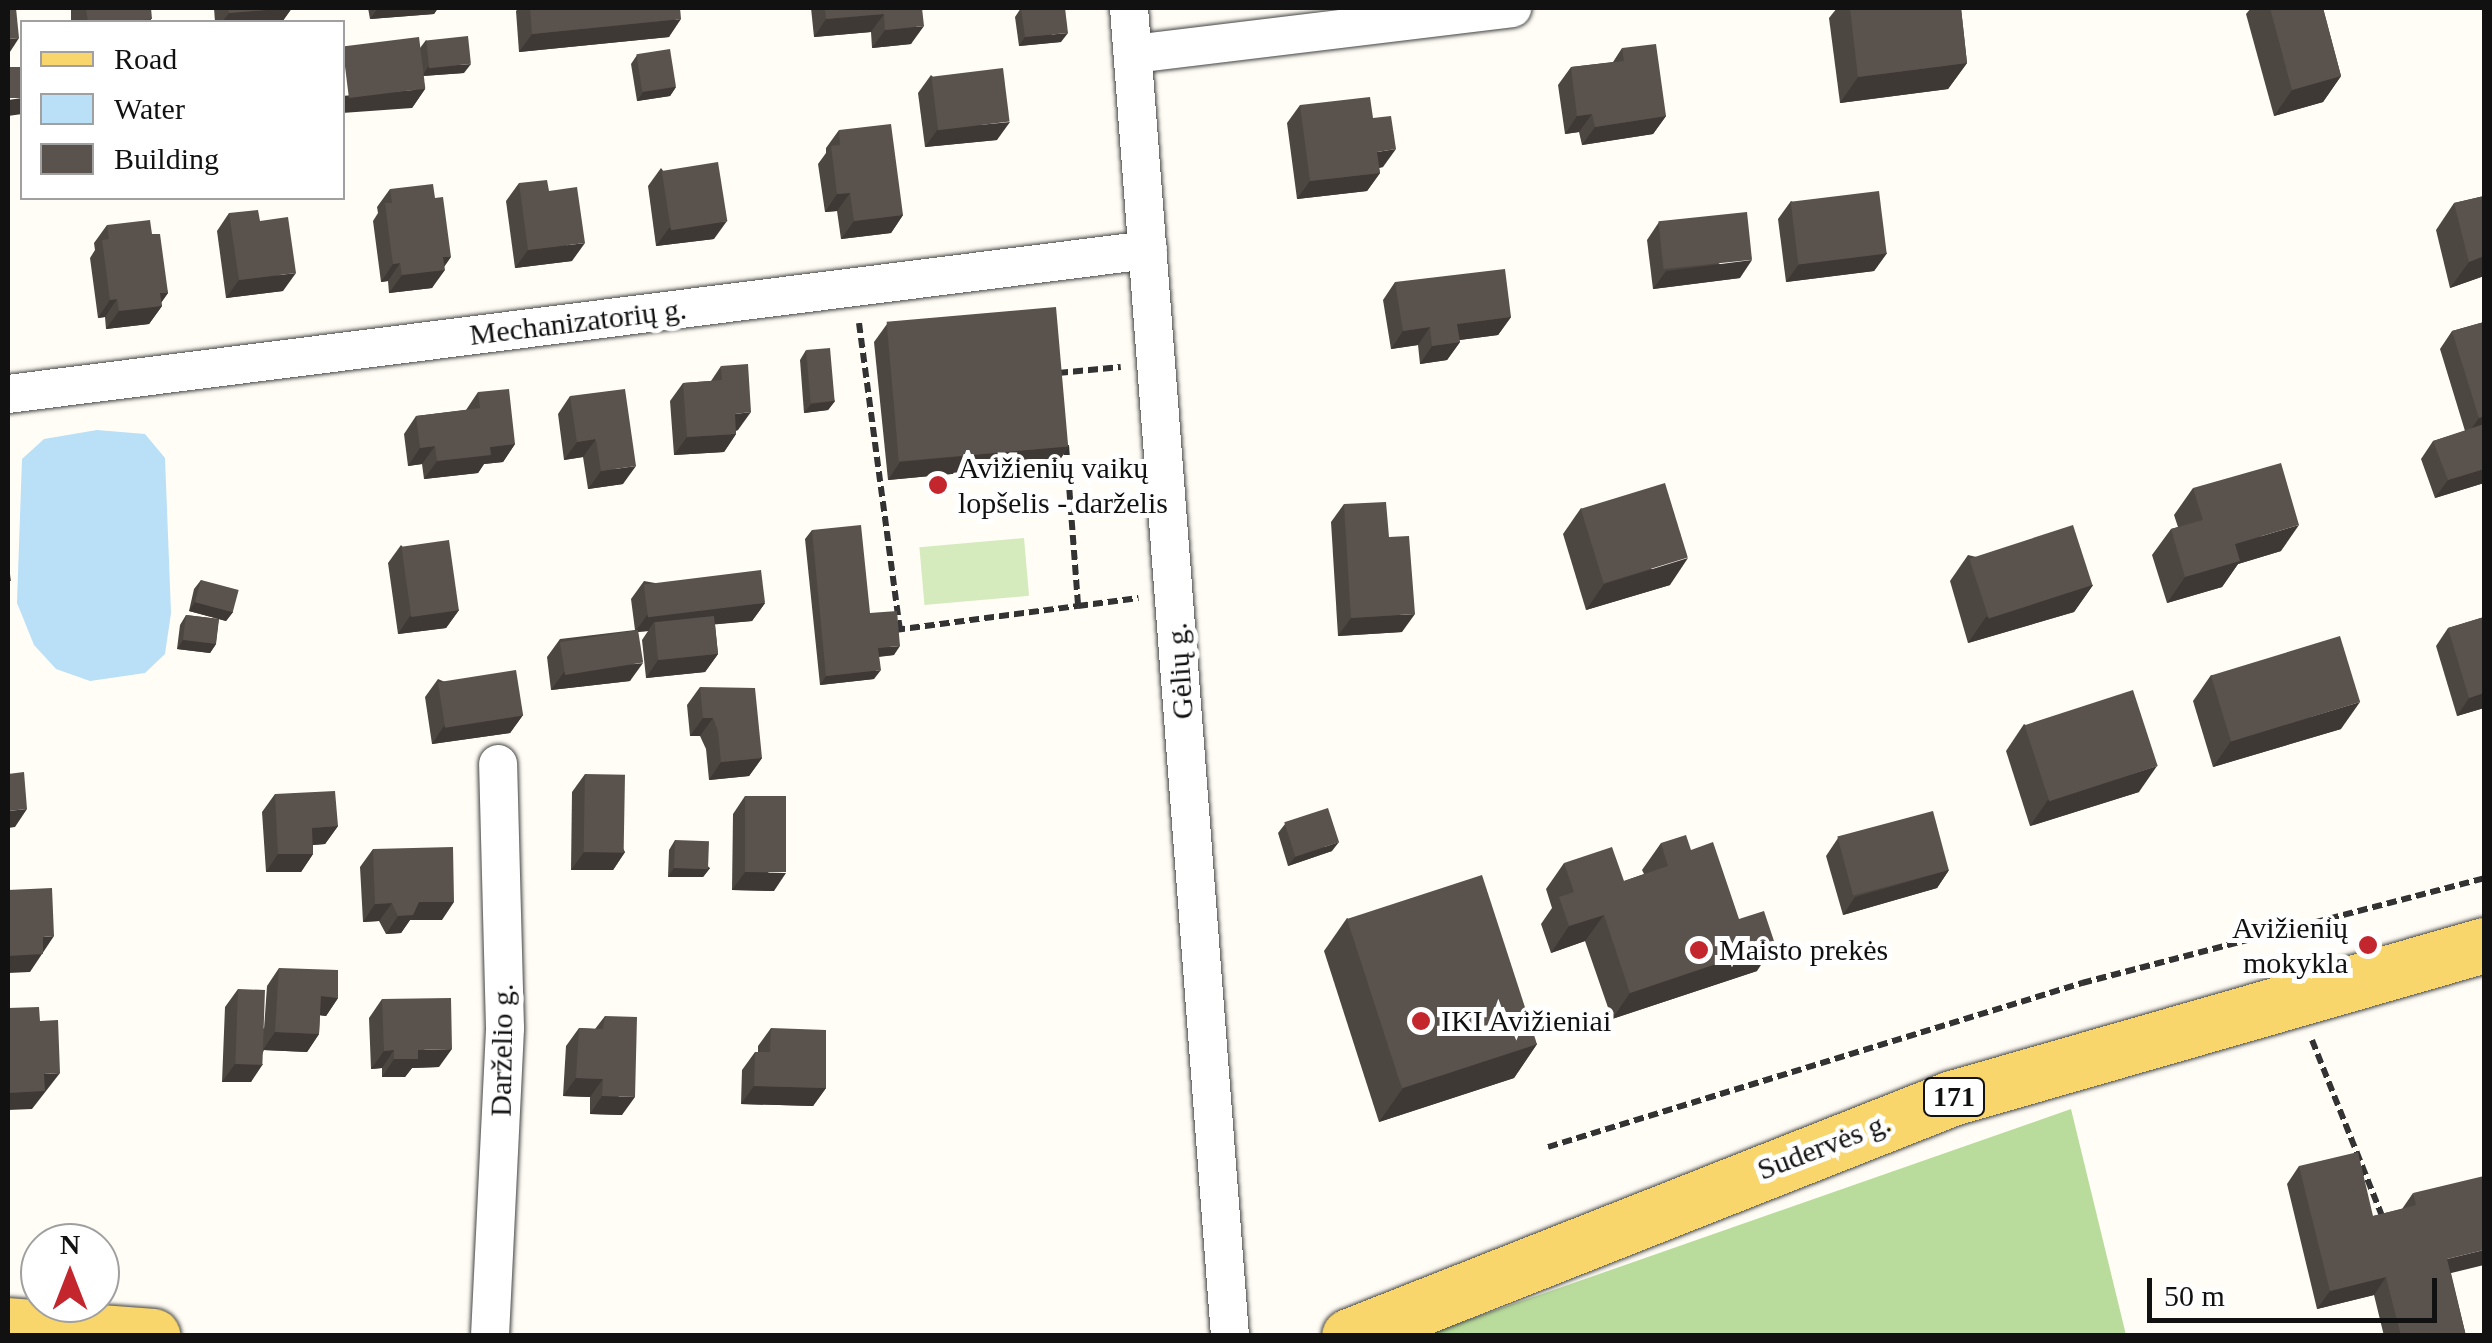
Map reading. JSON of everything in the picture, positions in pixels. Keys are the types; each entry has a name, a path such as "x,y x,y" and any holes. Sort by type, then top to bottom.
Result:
{"main road":[{"name":"Sudervės g.","path":"1349,1336 1952,1098 2484,944"},
{"path":"8,1325 153,1336"}],"street":[{"name":"Gėlių g.","path":"1129,8 1230,1336"},
{"path":"1133,54 1512,8"},
{"name":"Mechanizatorių g.","path":"8,394 1148,250"},
{"name":"Darželio g.","path":"490,1336 504,1028 498,764"}],"path":[{"path":"858,317 895,630 1174,594"},
{"path":"1059,357 1063,392"},
{"path":"1048,374 1156,362"},
{"path":"1066,431 1078,606"},
{"path":"1548,1147 2082,984 2484,878"},
{"path":"2295,996 2386,1227"}],"green space":[{"path":"1024,538 1029,596 924,605 919,547"},
{"path":"2071,1109 2126,1335 1422,1336"}],"water":[{"path":"97,430 145,434 165,458 171,613 165,654 145,673 90,681 56,669 34,645 17,603 22,459 44,439"}],"building":[{"path":"8,8 16,8 19,38 8,39"},
{"path":"86,8 151,8 152,19 88,20"},
{"path":"228,8 289,8 229,13"},
{"path":"530,8 680,8 681,19 532,34"},
{"path":"825,8 922,8 924,26 885,30 884,14 826,19"},
{"path":"1021,8 1065,8 1068,33 1025,37"},
{"path":"1850,8 1961,8 1967,63 1858,77"},
{"path":"2270,8 2323,8 2341,76 2292,90"},
{"path":"468,36 471,64 429,68 426,40"},
{"path":"419,37 425,89 349,98 345,46"},
{"path":"1656,44 1666,116 1595,127 1592,114 1577,116 1571,67 1624,61 1622,48"},
{"path":"670,49 676,87 642,92 636,54"},
{"path":"8,67 20,67 20,98 8,98"},
{"path":"1003,68 1010,122 938,130 932,77"},
{"path":"1370,97 1373,118 1391,116 1396,149 1377,152 1380,173 1310,181 1300,105"},
{"path":"891,124 903,215 854,221 850,193 837,194 831,146 840,145 839,130"},
{"path":"718,162 727,221 671,230 662,171"},
{"path":"547,180 549,191 577,187 585,243 528,250 519,183"},
{"path":"433,184 435,198 443,197 451,257 443,257 445,270 402,275 400,263 393,264 385,203 392,203 390,189"},
{"path":"1879,191 1887,254 1798,264 1791,202"},
{"path":"2484,196 2484,256 2469,262 2454,203"},
{"path":"258,210 260,221 288,217 296,273 239,280 229,213"},
{"path":"1747,212 1752,260 1664,269 1658,221"},
{"path":"150,220 152,234 160,234 168,293 160,293 162,306 119,311 117,299 110,300 102,240 109,239 107,225"},
{"path":"1505,269 1511,317 1457,324 1460,342 1432,346 1430,327 1403,331 1395,282"},
{"path":"1056,307 1068,446 899,461 887,322"},
{"path":"2484,322 2484,416 2479,418 2452,331"},
{"path":"830,348 835,401 811,403 806,350"},
{"path":"748,364 751,412 735,414 736,434 687,437 683,383 722,380 721,366"},
{"path":"509,389 515,444 490,447 491,455 437,461 435,446 420,448 416,416 480,408 478,392"},
{"path":"625,389 636,466 601,471 596,439 577,442 570,396"},
{"path":"2484,424 2484,469 2448,480 2433,441"},
{"path":"2281,463 2299,525 2235,544 2240,561 2185,577 2171,529 2203,520 2193,488"},
{"path":"1665,483 1688,558 1604,583 1581,509"},
{"path":"1386,502 1389,537 1409,536 1415,614 1351,618 1344,504"},
{"path":"861,525 870,613 897,611 900,646 878,648 881,670 826,676 812,530"},
{"path":"2073,525 2092,585 1989,619 1969,559"},
{"path":"449,540 459,610 411,617 401,547"},
{"path":"761,570 765,603 648,617 644,584"},
{"path":"201,580 239,590 233,612 195,602"},
{"path":"186,615 219,619 216,644 183,640"},
{"path":"714,616 718,654 658,660 654,622"},
{"path":"2484,617 2484,693 2469,698 2448,628"},
{"path":"638,630 643,663 565,675 560,642"},
{"path":"2340,636 2360,702 2231,741 2211,675"},
{"path":"516,670 523,715 445,728 438,682"},
{"path":"700,687 755,688 762,758 721,762 713,718 703,718"},
{"path":"2133,690 2158,766 2049,801 2025,725"},
{"path":"24,772 27,809 8,811 8,774"},
{"path":"585,774 625,775 624,853 584,852"},
{"path":"335,791 338,826 312,828 313,854 278,854 275,794"},
{"path":"745,796 786,796 786,872 745,872"},
{"path":"1328,808 1339,842 1295,856 1284,822"},
{"path":"1933,811 1949,870 1853,896 1837,837"},
{"path":"1686,835 1691,850 1713,842 1739,919 1764,911 1775,944 1630,993 1604,915 1569,926 1559,897 1574,892 1564,863 1612,847 1624,881 1668,866 1661,843"},
{"path":"675,840 709,841 708,869 674,868"},
{"path":"453,847 454,902 419,902 413,915 398,916 392,903 375,904 373,849"},
{"name":"IKI Avižieniai","path":"1482,875 1537,1044 1402,1088 1347,919"},
{"path":"52,888 54,936 43,937 43,954 8,956 8,890"},
{"path":"279,968 338,970 338,998 321,996 319,1034 275,1032"},
{"path":"238,989 265,990 262,1065 235,1064"},
{"path":"451,998 452,1049 418,1050 418,1059 394,1059 394,1050 384,1051 382,999"},
{"path":"39,1007 40,1021 58,1020 60,1073 44,1074 45,1091 8,1093 8,1008"},
{"path":"605,1016 637,1017 635,1097 602,1096 603,1079 576,1078 579,1028 603,1029"},
{"path":"771,1028 826,1030 826,1088 754,1086 755,1052 770,1052"},
{"path":"2358,1152 2373,1216 2416,1205 2413,1193 2484,1176 2484,1250 2447,1259 2466,1336 2401,1336 2386,1277 2330,1291 2299,1166"}],"place":[{"name":"Avižienių vaikų lopšelis - darželis","path":"938,485"},
{"name":"Avižienių mokykla","path":"2368,945"},
{"name":"Maisto prekės","path":"1699,950"},
{"name":"IKI Avižieniai","path":"1421,1021"}]}
